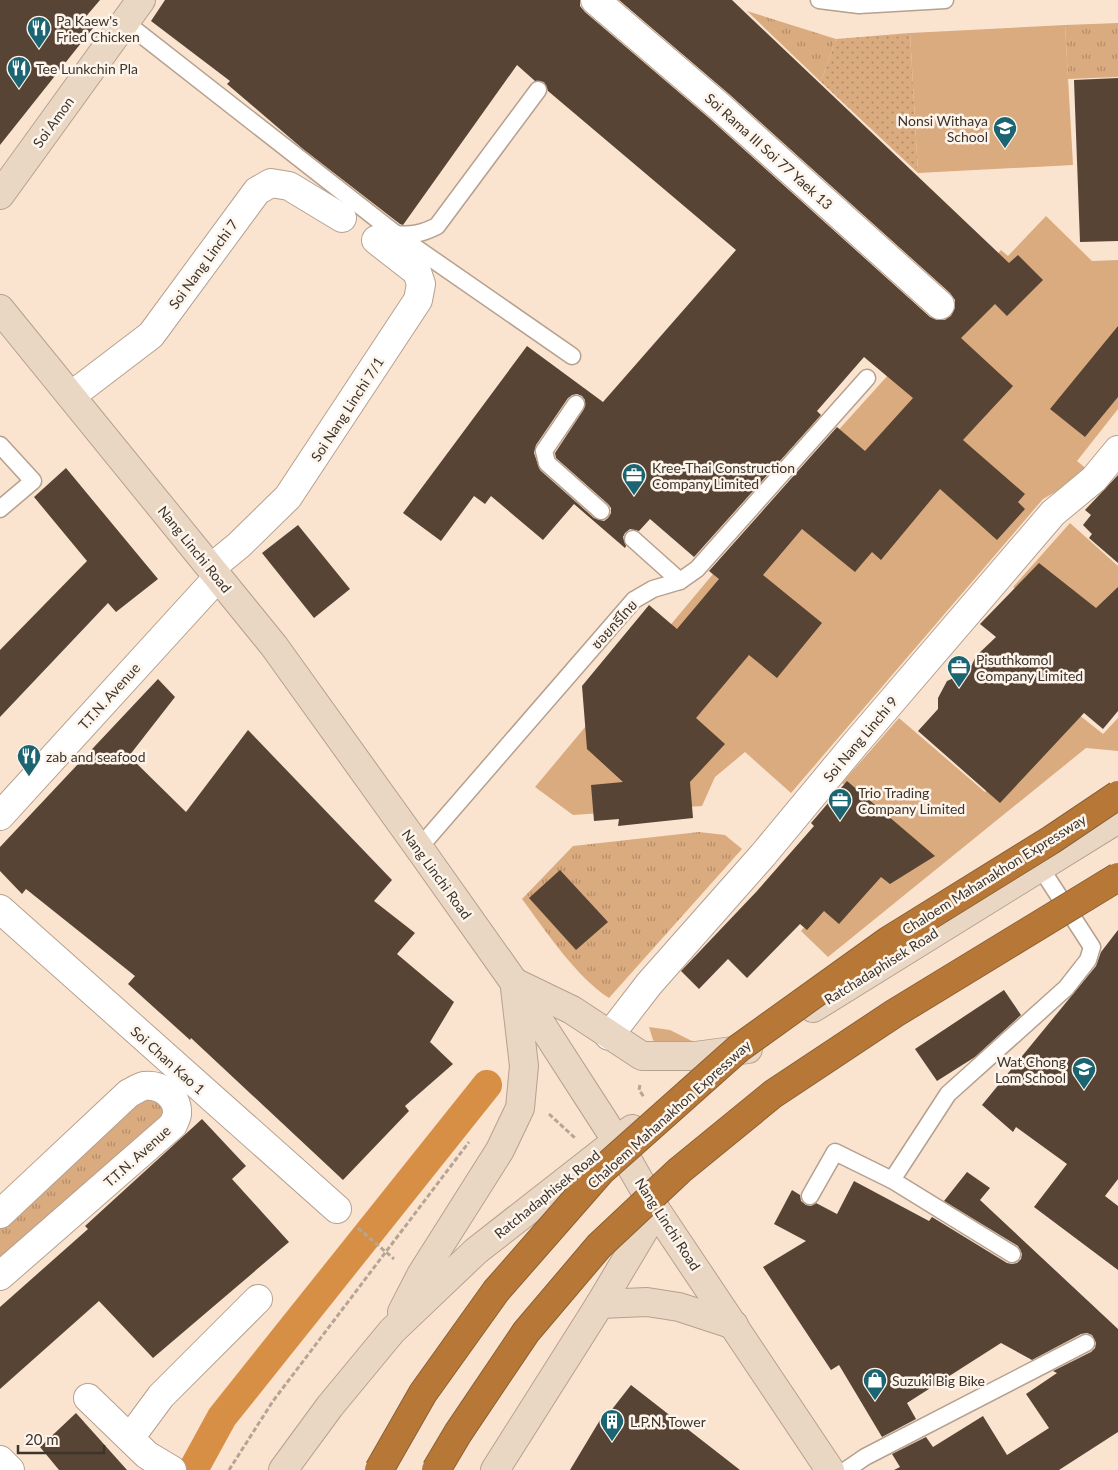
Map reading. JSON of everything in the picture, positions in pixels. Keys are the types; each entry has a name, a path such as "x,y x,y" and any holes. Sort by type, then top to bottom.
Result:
{"highway":[{"name":"Chaloem Mahanakhon Expressway","path":"379,1470 424,1393 496,1291 601,1171 739,1048 888,941 1051,840 1118,795"},
{"path":"436,1470 458,1433 526,1332 599,1246 680,1170 782,1088 895,1013 1118,877"}],"main road":[{"name":"Soi Amon","path":"0,195 141,0"},
{"name":"Nang Linchi Road","path":"0,309 274,646 419,848 514,982 616,1140 656,1210 830,1470"},
{"name":"Ratchadaphisek Road","path":"283,1470 330,1406 392,1331 476,1251 616,1140 748,1049 1118,819"},
{"path":"514,982 572,1010 642,1056 695,1056 748,1049"},
{"path":"392,1331 421,1275 500,1150 520,1108 524,1066 514,982"},
{"path":"495,1470 600,1304 656,1210"},
{"path":"600,1304 648,1302 679,1307 734,1325"}],"street":[{"name":"Soi Rama III Soi 77 Yaek 13","path":"595,0 719,106 940,305"},
{"name":"Soi Nang Linchi 7","path":"71,396 151,335 257,191 271,183 289,186 342,218"},
{"name":"Soi Nang Linchi 7/1","path":"214,573 288,498 418,300 421,284 417,272 386,237"},
{"name":"Soi Nang Linchi 9","path":"609,1036 649,984 763,855 856,743 1053,513 1094,479 1118,450"},
{"name":"T.T.N. Avenue","path":"0,816 214,573"},
{"name":"Soi Chan Kao 1","path":"0,909 337,1209"},
{"name":"T.T.N. Avenue","path":"0,1214 130,1093 142,1086 155,1086 166,1091 174,1099 177,1114 172,1125 0,1276"},
{"path":"138,1447 161,1396 258,1298"},
{"path":"88,1398 138,1447 172,1470"},
{"path":"0,1460 10,1470"}],"lane":[{"path":"819,0 859,5 945,0"},
{"path":"125,22 386,237 572,356"},
{"path":"386,237 414,235 437,226 538,90"},
{"name":"ซอยกรีไทย","path":"419,848 634,600 653,589 680,581 697,569 866,378"},
{"path":"576,404 544,451 545,457 547,463 601,512"},
{"path":"0,445 33,481 0,509"},
{"path":"633,539 680,581"},
{"path":"892,1180 948,1094 1066,988 1088,960 1092,947 1040,867"},
{"path":"810,1196 835,1152 892,1180 1012,1254"},
{"path":"846,1470 865,1457 1086,1343"}],"path":[{"path":"640,1083 639,1090 646,1099"},
{"path":"543,1108 576,1140"},
{"path":"229,1470 273,1401 472,1138"},
{"path":"358,1228 394,1259"}],"green space":[{"path":"747,11 836,39 821,82"},
{"path":"1118,23 1118,77 1068,79 1065,25"},
{"path":"1065,25 1073,165 918,173 910,33"},
{"path":"910,33 918,173 821,82 836,39"},
{"path":"1046,216 1092,261 1118,260 1118,409 1077,461 1088,470 1081,477 1043,499 791,793 745,752 715,777 702,806 573,815 535,787 769,507 1001,250 1008,256"},
{"path":"1070,523 1118,566 1118,602 1082,637 1013,587"},
{"path":"1073,710 1103,734 1118,718 1118,751 1086,748 828,957 801,931 891,825 842,783 899,718 985,792"},
{"path":"699,832 725,835 742,849 609,998 573,966 522,899 573,846"},
{"path":"649,1027 670,1030 696,1043 663,1049 653,1040"},
{"path":"138,1097 163,1100 168,1115 0,1263 0,1227"}],"building":[{"path":"0,0 100,0 83,20 93,28 0,145"},
{"path":"165,0 580,0 580,6 585,12 709,118 930,317 937,320 945,320 951,316 955,308 955,300 950,293 729,94 619,0 732,0 1009,263 1018,255 1043,280 1007,316 995,304 961,338 1013,386 963,440 1025,494 1018,502 1025,509 997,540 940,489 881,560 872,552 855,572 802,529 763,575 822,623 777,678 749,655 696,718 725,744 690,782 693,818 618,826 619,819 594,821 591,785 623,782 587,749 582,686 649,605 677,629 719,579 709,571 837,427 865,451 913,398 864,357 817,411 821,415 694,557 650,519 639,531 630,529 625,533 623,537 625,548 574,504 543,540 491,496 485,504 474,496 441,541 403,513 527,346 603,402 736,250 548,91 544,82 535,81 517,65 403,225 400,224 303,149 227,84 230,81 151,21","holes":["577,394 585,400 584,409 555,453 556,458 611,508 611,513 604,521 594,518 540,470 534,453 536,445 568,398"]},
{"path":"1118,78 1118,241 1080,242 1074,80"},
{"path":"1118,326 1118,397 1085,437 1050,409"},
{"path":"66,468 158,579 116,612 108,603 0,717 0,650 87,561 34,497"},
{"path":"1118,475 1118,563 1089,538 1092,534 1083,525 1091,515 1085,510"},
{"path":"298,525 350,589 314,618 262,553"},
{"path":"1039,563 1096,608 1118,587 1118,711 1103,729 1084,713 1000,803 918,731 938,709 938,698 947,681 969,671 976,656 996,637 980,624"},
{"path":"158,679 175,697 129,756 186,812 248,730 392,880 374,901 415,933 397,954 454,1002 430,1042 453,1064 405,1106 409,1111 343,1180 191,1038 190,1040 128,984 135,976 26,889 22,894 0,871 0,847"},
{"path":"847,781 935,856 890,884 881,877 839,924 824,911 807,930 800,924 747,978 728,959 699,989 681,971 757,891 814,826 811,823"},
{"path":"560,870 608,922 576,950 529,898"},
{"name":"Wat Chong Lom School","path":"1118,930 1118,1179 1105,1196 1118,1206 1118,1270 1034,1207 1067,1164 1016,1127 1013,1132 982,1105 1096,966 1101,952"},
{"path":"1004,990 1021,1015 975,1057 937,1081 915,1049"},
{"path":"202,1119 246,1166 232,1179 289,1242 153,1358 99,1301 0,1389 0,1307 88,1229 85,1226"},
{"path":"967,1172 990,1188 980,1200 1118,1329 1118,1432 1059,1470 894,1470 900,1467 892,1454 926,1437 933,1447 983,1416 1007,1455 1049,1428 1026,1394 1057,1373 1053,1371 1091,1352 1095,1348 1096,1343 1092,1335 1087,1333 1081,1334 1032,1360 1001,1343 907,1403 916,1419 882,1437 839,1365 831,1370 763,1267 806,1241 774,1224 792,1190 800,1195 801,1201 806,1205 811,1206 816,1203 837,1214 854,1181 929,1221 932,1217 1007,1263 1017,1263 1021,1259 1022,1254 1018,1246 944,1201"},
{"path":"631,1385 740,1470 570,1470 603,1415 606,1417"},
{"path":"76,1413 127,1470 59,1470 40,1447"}],"waterway":[{"path":"193,1470 222,1417 487,1085"}],"place":[{"name":"Pa Kaew's Fried Chicken","path":"39,49"},
{"name":"Tee Lunkchin Pla","path":"19,89"},
{"name":"Nonsi Withaya School","path":"1005,149"},
{"name":"Kree-Thai Construction Company Limited","path":"634,496"},
{"name":"Pisuthkomol Company Limited","path":"959,688"},
{"name":"zab and seafood","path":"29,777"},
{"name":"Trio Trading Company Limited","path":"840,821"},
{"name":"Wat Chong Lom School","path":"1084,1090"},
{"name":"Suzuki Big Bike","path":"875,1401"},
{"name":"L.P.N. Tower","path":"612,1442"}]}
